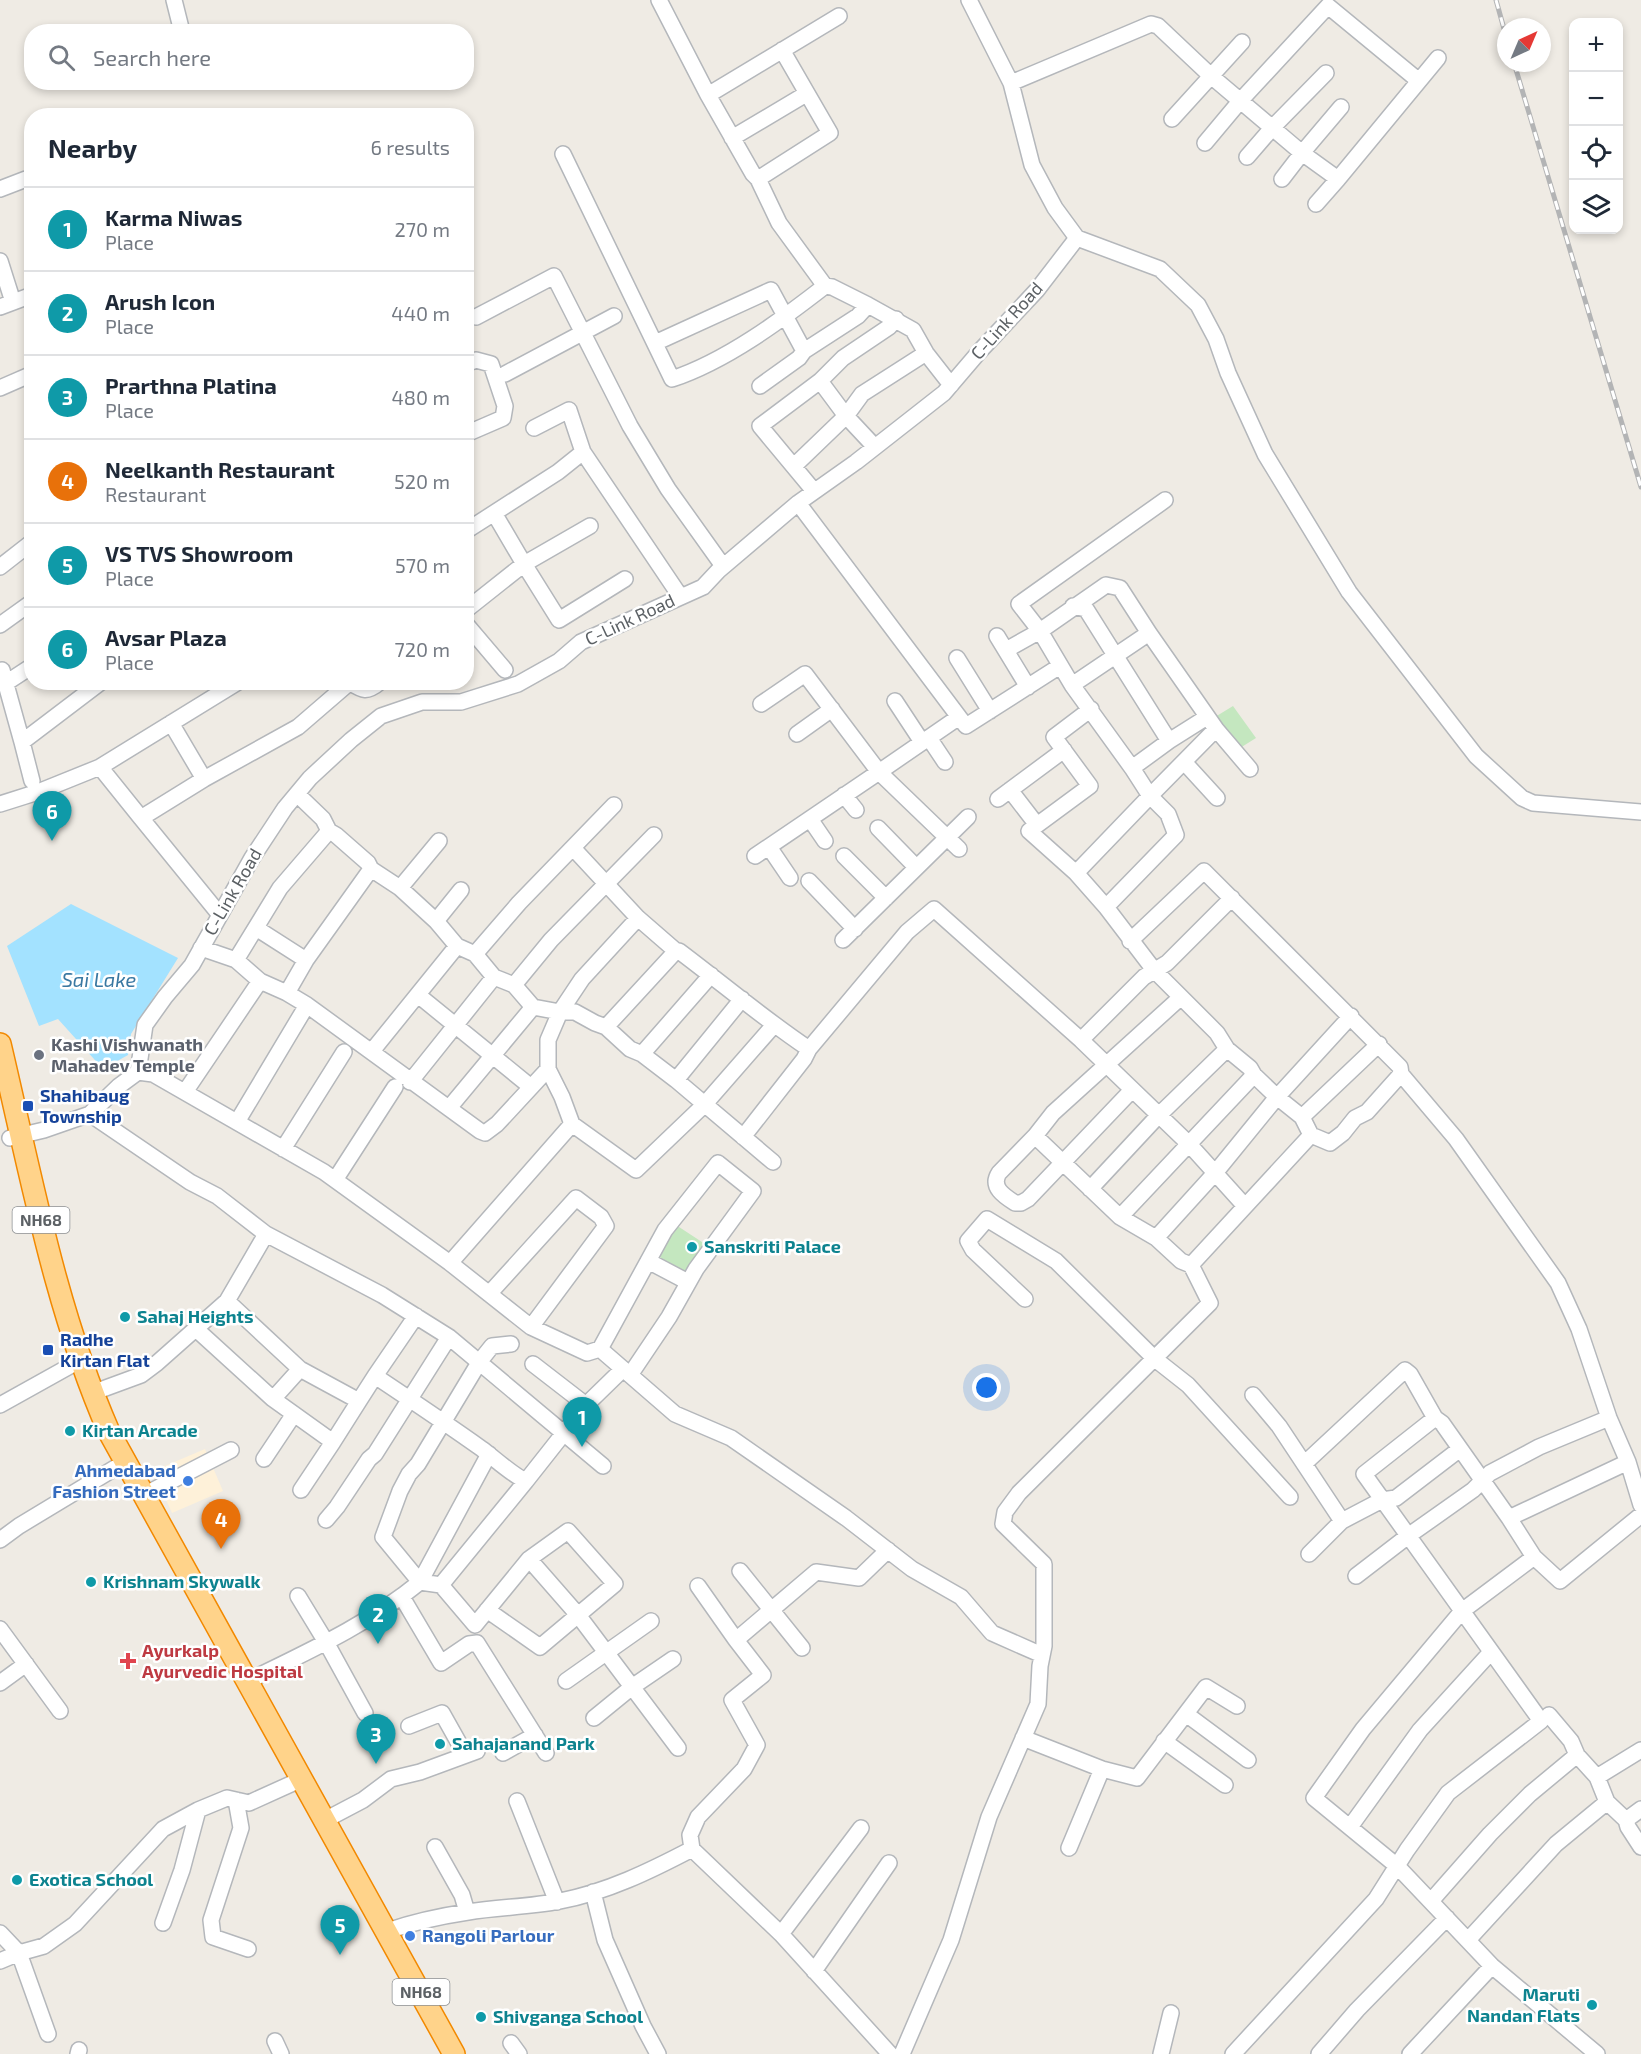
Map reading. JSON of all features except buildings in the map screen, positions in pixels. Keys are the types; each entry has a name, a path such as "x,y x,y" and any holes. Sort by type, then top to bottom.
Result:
{"highway":[{"name":"NH68","path":"0,1044 16,1137 62,1346 107,1455 297,1782 325,1820 454,2054"},
{"name":"NH68","path":"0,1096 16,1137 53,1271 92,1393 109,1432 248,1681 297,1782 439,2054"}],"street":[{"path":"174,0 180,24"},
{"path":"659,0 708,95 758,179 779,223 825,286 832,287 913,330 926,353 951,385"},
{"path":"969,0 1011,83 1032,165 1055,208 1077,238 1160,269 1198,305 1216,339 1228,374 1265,454 1349,592 1476,756 1522,798 1533,803 1641,812"},
{"path":"1205,144 1241,100 1328,6 1419,81"},
{"path":"708,95 839,16"},
{"path":"1011,83 1151,24 1158,26 1211,76 1302,153 1338,179"},
{"path":"1172,119 1242,42"},
{"path":"758,179 830,133 782,50"},
{"path":"1316,204 1438,58"},
{"path":"1247,157 1326,73"},
{"path":"732,138 806,94"},
{"path":"1282,179 1341,107"},
{"path":"563,154 672,379 697,371 785,317 825,286"},
{"path":"0,189 24,180"},
{"name":"C-Link Road","path":"138,1072 145,1025 192,965 252,858 285,808 310,778 351,740 381,716 422,702 461,702 518,684 559,661 581,642 702,586 798,503 944,393 979,351 1036,290 1077,238"},
{"path":"0,261 6,304 24,298"},
{"path":"476,317 554,276 630,426 668,489 723,566"},
{"path":"655,344 771,290 804,351"},
{"path":"760,386 799,358 804,351 858,316 868,305"},
{"path":"505,374 614,316"},
{"path":"814,491 760,426 820,381 843,358 889,327 896,319"},
{"path":"794,466 846,416 862,394 926,353"},
{"path":"474,361 491,364 505,406 503,418 474,431"},
{"path":"0,388 24,378"},
{"path":"820,381 846,416 875,447"},
{"path":"534,428 569,410 583,452 680,596"},
{"path":"474,526 558,472 583,452"},
{"path":"1106,907 1176,835 1168,814 1150,796 1072,685 1040,631 1019,604 1166,500"},
{"path":"798,503 966,726 1060,666"},
{"path":"494,513 559,620 625,579"},
{"path":"474,604 524,564 590,526"},
{"path":"0,567 24,548"},
{"path":"1006,650 1040,631 1106,585 1120,588 1211,723 1250,769"},
{"path":"1073,606 1086,609 1169,741"},
{"path":"0,625 24,608"},
{"path":"474,633 505,670"},
{"path":"1072,685 1149,633"},
{"path":"997,636 1028,687"},
{"path":"957,658 990,711"},
{"path":"24,667 2,670 32,781"},
{"path":"761,704 805,674 879,772 959,849"},
{"path":"22,742 91,690"},
{"path":"0,804 38,792 100,767 225,690"},
{"path":"141,818 204,779 298,727 340,690"},
{"path":"895,701 945,762"},
{"path":"797,734 832,709"},
{"path":"1091,710 1054,737 1090,786 1029,831 1076,873 1106,907 1154,970 1217,1033 1227,1049 1250,1068 1254,1076 1302,1117 1311,1135 1330,1143 1343,1133 1355,1118 1367,1112 1401,1074"},
{"path":"755,856 959,717"},
{"path":"171,723 204,779"},
{"path":"1132,768 1169,741 1211,723"},
{"path":"1076,873 1184,762 1211,723"},
{"path":"1037,825 1004,795 1064,750"},
{"path":"1184,762 1217,798"},
{"path":"100,767 220,915"},
{"path":"297,794 323,819 328,831 336,835 368,863 371,869 400,888 436,921 457,946 475,954 494,977 514,985 533,1007 575,1012 606,1028 630,1049 642,1054 676,1080 773,1162"},
{"path":"844,795 856,810"},
{"path":"475,954 519,903 614,805"},
{"path":"843,940 968,817"},
{"path":"810,819 825,841"},
{"path":"878,828 916,867"},
{"path":"236,960 280,888 328,831"},
{"path":"514,985 551,940 654,835"},
{"path":"400,888 439,841"},
{"path":"769,847 790,878"},
{"path":"573,848 638,918 676,951 809,1049"},
{"path":"844,856 886,898"},
{"path":"287,993 306,960 371,869"},
{"path":"1130,941 1204,871 1400,1067 1401,1074 1456,1139 1558,1283 1579,1329 1609,1418 1628,1462 1641,1505"},
{"path":"809,881 855,929"},
{"path":"436,921 461,890"},
{"path":"1081,1040 1144,977 1167,963 1232,898"},
{"path":"743,1137 804,1059 809,1049 907,932 934,909 1081,1040 1189,1144 1244,1205"},
{"path":"638,918 582,980 560,1012 548,1040 548,1069 572,1124 636,1170 704,1105 774,1025"},
{"path":"256,928 306,960"},
{"path":"372,1051 457,946"},
{"path":"201,948 236,960 260,981 307,1005 372,1051 402,1085 449,1108 472,1128 485,1133 497,1124 548,1069"},
{"path":"606,1028 676,951"},
{"path":"642,1054 711,975"},
{"path":"335,1180 402,1085 455,1026 494,977"},
{"path":"185,1092 260,981"},
{"path":"418,995 531,1086"},
{"path":"1132,1090 1028,1199 1015,1203 1000,1191 995,1184 999,1173 1035,1136 1053,1113 1180,998"},
{"path":"676,1080 742,999"},
{"path":"237,1122 307,1005"},
{"path":"449,1108 533,1007"},
{"path":"1156,1238 1215,1173 1277,1097 1351,1016"},
{"path":"1302,1117 1379,1044"},
{"path":"1090,1189 1158,1116 1227,1049"},
{"path":"283,1149 344,1052"},
{"path":"16,1137 90,1114 119,1086 138,1072 153,1074 335,1180 450,1263 531,1327 587,1353 600,1349 665,1230 718,1162 753,1191 696,1269 669,1317 627,1372 586,1405 441,1585"},
{"path":"1120,1217 1254,1076"},
{"path":"90,1114 190,1182 217,1196 266,1234 382,1295 449,1337 603,1466"},
{"path":"450,1263 572,1124"},
{"path":"1191,1265 1311,1135"},
{"path":"902,2054 951,1940 989,1817 1038,1704 1044,1646 1044,1564 1003,1524 1005,1512 1019,1493 1210,1303 1191,1265 1181,1261 1156,1238 1120,1217 1035,1136"},
{"path":"489,1294 576,1198 601,1218 606,1226 531,1327"},
{"path":"1024,1299 974,1250 968,1241 987,1220 1056,1261 1155,1359 1188,1385 1290,1497"},
{"path":"92,1393 141,1375 227,1301 266,1234"},
{"path":"648,1261 688,1282"},
{"path":"227,1301 300,1369 359,1401"},
{"path":"301,1490 417,1316"},
{"path":"196,1329 273,1399 333,1442"},
{"path":"326,1520 369,1459 375,1454 449,1337"},
{"path":"487,1610 540,1647 615,1584 568,1531 529,1559 487,1610 475,1625 441,1585 420,1582 383,1537 400,1491 409,1474 445,1422 480,1361 492,1346 511,1344"},
{"path":"600,1349 675,1414 731,1438 846,1518 912,1569 961,1597 992,1633 1042,1655"},
{"path":"533,1364 586,1405"},
{"path":"0,1405 70,1366"},
{"path":"273,1399 300,1369"},
{"path":"1304,1464 1405,1370 1410,1374 1435,1418 1442,1423 1534,1557 1560,1581 1641,1515"},
{"path":"375,1376 445,1422 519,1479 526,1481"},
{"path":"1253,1395 1279,1426 1342,1521"},
{"path":"264,1459 294,1414"},
{"path":"1233,2054 1376,1899 1448,1793 1541,1721 1364,1474 1435,1418"},
{"path":"1356,1576 1473,1490 1490,1473 1539,1448 1609,1418"},
{"path":"1309,1554 1342,1521 1382,1500 1396,1498 1460,1449"},
{"path":"144,1495 231,1450"},
{"path":"248,1681 326,1642 402,1596 420,1582 489,1454"},
{"path":"1509,1518 1628,1462"},
{"path":"0,1540 115,1468"},
{"path":"736,1640 816,1572 859,1578 888,1550"},
{"path":"1534,1557 1462,1611 1363,1729 1314,1798 1397,1866 1492,1966 1589,2052"},
{"path":"529,1559 578,1615 678,1748"},
{"path":"740,1571 802,1648"},
{"path":"698,1586 763,1675 732,1700 757,1745 744,1769 698,1817 690,1835 692,1849 781,1934 890,2054"},
{"path":"298,1596 364,1713"},
{"path":"402,1596 441,1663 469,1644 477,1643 546,1753"},
{"path":"566,1681 651,1621"},
{"path":"0,1629 60,1711"},
{"path":"1350,1827 1420,1730 1491,1652"},
{"path":"594,1718 632,1687 673,1659"},
{"path":"0,1683 26,1664"},
{"path":"1023,1738 1102,1770 1137,1778 1206,1687 1237,1706"},
{"path":"325,1820 363,1800 391,1779 420,1772 471,1753 442,1713 409,1726"},
{"path":"1186,1714 1248,1760"},
{"path":"1549,1715 1571,1741 1577,1755 1597,1777 1607,1802 1626,1820 1641,1846"},
{"path":"503,1753 535,1735"},
{"path":"1164,1741 1225,1785"},
{"path":"1597,1777 1641,1750"},
{"path":"1431,1901 1498,1826 1530,1794 1577,1755"},
{"path":"1069,1848 1102,1770"},
{"path":"0,1961 44,1946 75,1924 163,1829 198,1810 227,1798 249,1803 297,1782"},
{"path":"236,1800 241,1828 211,1920 213,1937 248,1949"},
{"path":"518,1801 557,1902"},
{"path":"1468,1940 1556,1844 1607,1802"},
{"path":"1626,1820 1641,1809"},
{"path":"163,1923 182,1870 198,1810"},
{"path":"781,1934 861,1828"},
{"path":"435,1847 462,1895 467,1912"},
{"path":"387,1931 411,1923 467,1912 557,1902 642,1876 692,1849"},
{"path":"814,1971 889,1863"},
{"path":"594,1892 605,1940 658,2054"},
{"path":"1319,2054 1357,2010 1447,1918"},
{"path":"0,1933 19,1953 48,2034"},
{"path":"1410,2054 1492,1966"},
{"path":"1161,2054 1171,2013"}],"shaded area":[{"name":"Ahmedabad Fashion Street","path":"205,1449 223,1491 172,1513 153,1471"}],"green space":[{"path":"1233,706 1256,738 1240,748 1215,717"},
{"path":"676,1225 705,1244 686,1274 658,1256"}],"water":[{"name":"Sai Lake","path":"71,904 178,958 131,1034 128,1055 103,1069 58,1019 39,1026 7,946"}],"railway":[{"path":"1496,0 1501,18"},
{"path":"1517,72 1641,487"}],"place":[{"name":"Avsar Plaza","path":"52,841"},
{"name":"Kashi Vishwanath Mahadev Temple","path":"39,1055"},
{"name":"Shahibaug Township","path":"28,1106"},
{"name":"Sanskriti Palace","path":"692,1247"},
{"name":"Sahaj Heights","path":"125,1317"},
{"name":"Radhe Kirtan Flat","path":"48,1350"},
{"name":"Kirtan Arcade","path":"70,1431"},
{"name":"Karma Niwas","path":"582,1447"},
{"name":"Ahmedabad Fashion Street","path":"188,1481"},
{"name":"Neelkanth Restaurant","path":"221,1549"},
{"name":"Krishnam Skywalk","path":"91,1582"},
{"name":"Arush Icon","path":"378,1644"},
{"name":"Ayurkalp Ayurvedic Hospital","path":"128,1661"},
{"name":"Sahajanand Park","path":"440,1744"},
{"name":"Prarthna Platina","path":"376,1764"},
{"name":"Exotica School","path":"17,1880"},
{"name":"Rangoli Parlour","path":"410,1936"},
{"name":"VS TVS Showroom","path":"340,1955"},
{"name":"Maruti Nandan Flats","path":"1592,2005"},
{"name":"Shivganga School","path":"481,2017"}]}
